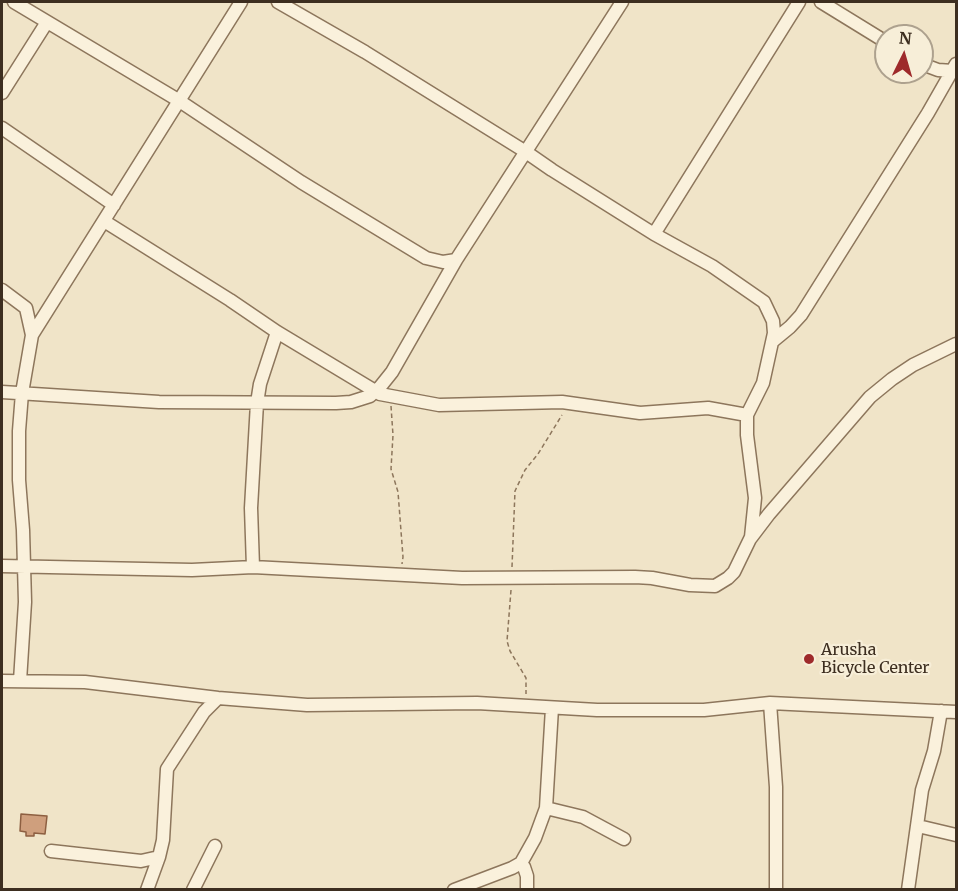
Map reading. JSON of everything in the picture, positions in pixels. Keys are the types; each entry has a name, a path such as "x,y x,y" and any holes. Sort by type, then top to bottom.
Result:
{"street":[{"path":"14,2 178,100 310,188 426,258 443,262 456,260"},
{"path":"32,335 241,2"},
{"path":"278,2 526,152 654,234 712,266 764,302 773,321 772,341 763,383 747,415 747,435 755,498 750,539"},
{"path":"2,393 130,401 257,403 351,402 375,392 397,364 456,260 622,2"},
{"path":"654,234 799,2"},
{"path":"821,2 874,35"},
{"path":"2,93 47,21"},
{"path":"934,68 955,68"},
{"path":"772,341 801,315 955,68"},
{"path":"2,128 114,205"},
{"path":"104,221 276,332 375,392 439,405 562,402 640,413 708,408 747,415"},
{"path":"2,290 26,308 32,335 22,393 18,458 24,567 20,681"},
{"path":"253,567 251,498 257,403 260,384 276,332"},
{"path":"2,566 192,570 253,567 462,578 512,576 652,578 690,585 715,586 734,572 750,539 801,475 870,397 913,366 957,344"},
{"path":"2,681 85,682 218,698 307,705 454,703 552,708 705,710 770,703 957,712"},
{"path":"147,890 163,840 167,769 204,712 218,698"},
{"path":"770,703 776,787 776,890"},
{"path":"454,890 521,863 539,829 546,808 552,708"},
{"path":"908,890 922,789 934,751 941,711"},
{"path":"546,808 583,817 624,839"},
{"path":"918,826 957,835"},
{"path":"193,890 214,846"},
{"path":"51,851 141,861 159,857"},
{"path":"521,863 525,867 527,890"}],"path":[{"path":"390,396 393,435 391,469 398,492 403,557 395,575"},
{"path":"525,705 526,678 507,642 515,491 525,470 543,447 564,412 562,402"}],"building":[{"path":"21,814 47,816 45,834 34,833 34,836 26,836 26,832 20,831"}],"place":[{"name":"Arusha Bicycle Center","path":"809,659"}]}
